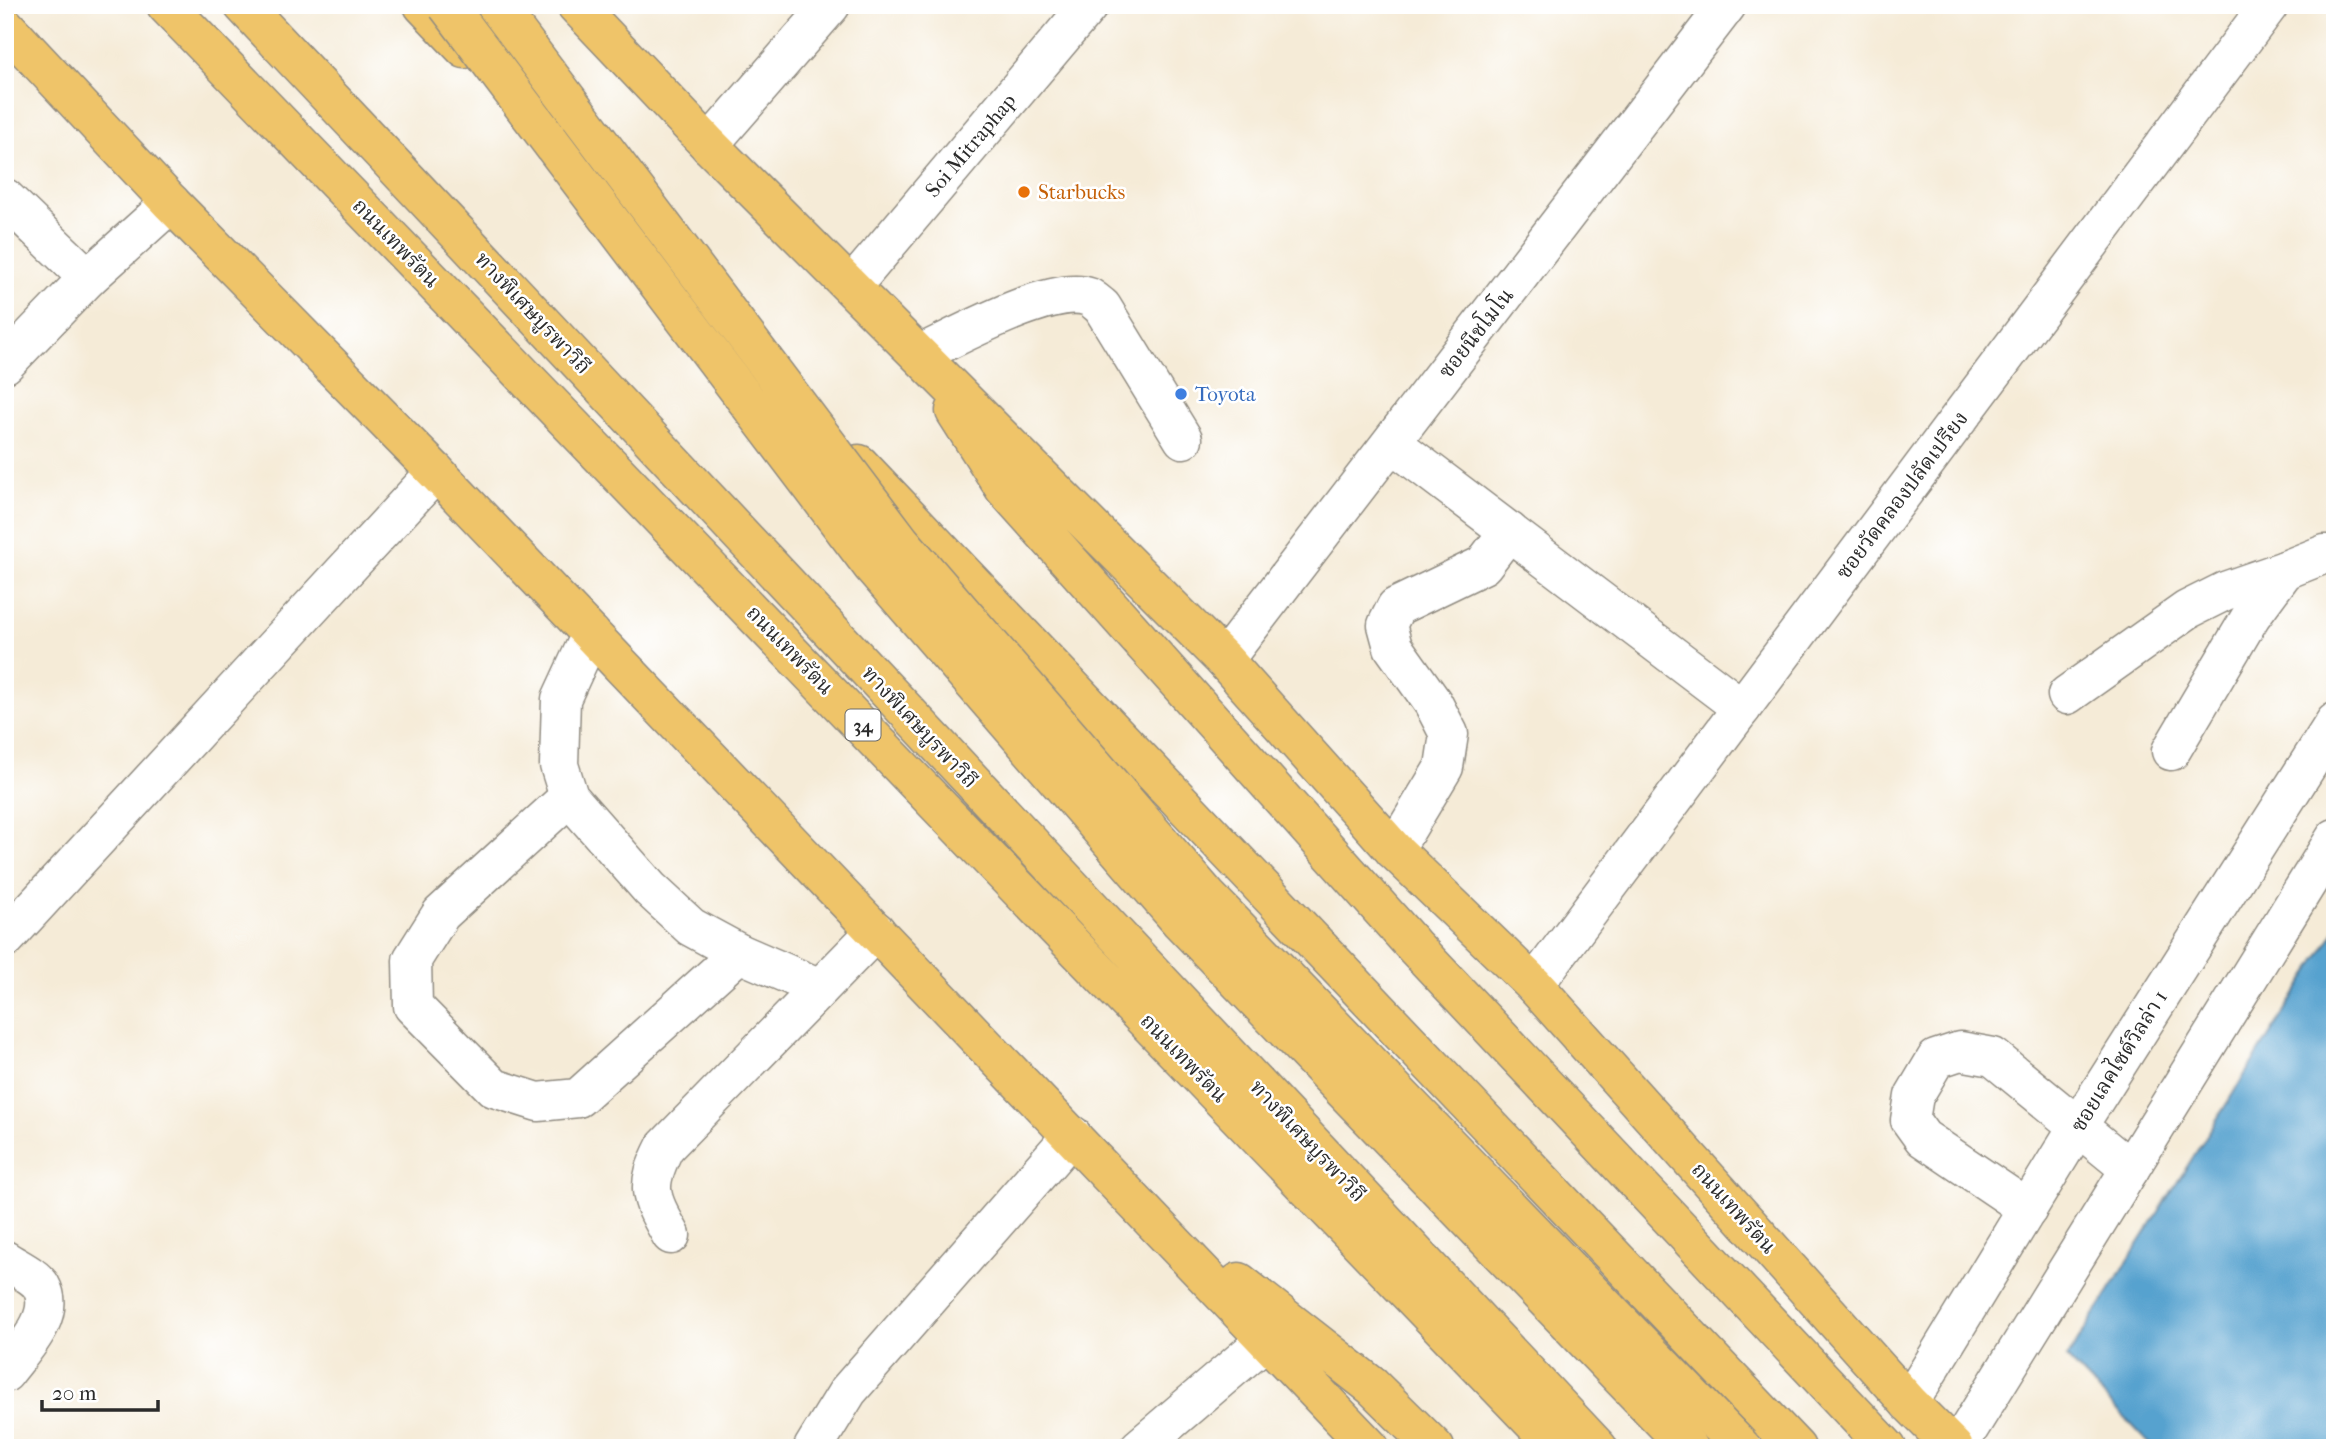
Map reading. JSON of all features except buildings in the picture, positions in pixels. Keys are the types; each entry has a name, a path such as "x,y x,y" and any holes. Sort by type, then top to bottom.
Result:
{"main road":[{"name":"ถนนเทพรัตน","path":"166,5 1558,1448"},
{"name":"ทางพิเศษบูรพาวิถี","path":"243,5 621,405 1136,960 1598,1448"},
{"path":"424,5 1796,1448"},
{"path":"447,5 872,566 1180,921 1689,1448"},
{"path":"496,5 901,542 1208,896 1742,1448"},
{"name":"ถนนเทพรัตน","path":"576,5 709,145 919,352 1224,660 1394,850 1534,985 1909,1403 1956,1448"},
{"path":"5,26 171,203 436,472 1370,1448"},
{"path":"919,352 1004,488 1413,945 1888,1448"},
{"path":"1138,1203 1373,1386 1435,1448"}],"street":[{"path":"709,145 831,5"},
{"name":"Soi Mitraphap","path":"852,286 1089,5"},
{"name":"ซอยนีชโมโน","path":"1224,660 1727,5"},
{"name":"ซอยวัดคลองปลัดเปรียง","path":"1534,985 2269,5"},
{"path":"5,198 88,278"},
{"path":"5,364 88,278 171,203"},
{"path":"919,352 1032,303 1070,295 1089,297 1102,307 1183,439"},
{"path":"1392,443 1742,708"},
{"path":"5,939 436,472"},
{"path":"1394,850 1444,767 1449,734 1433,703 1393,646 1387,625 1396,607 1483,565 1509,531"},
{"path":"2067,695 2186,610 2225,591 2325,554 2335,554"},
{"path":"2171,751 2251,616 2285,570"},
{"path":"592,634 561,699 559,765 569,797 650,889 691,927 738,953 820,988"},
{"name":"ซอยเลคไซด์วิลล่า 1","path":"1909,1403 2078,1126 2335,722"},
{"path":"569,797 441,914 412,960 413,1006 494,1088 538,1102 578,1098 738,953"},
{"path":"1956,1448 2335,838"},
{"path":"671,1235 652,1201 652,1173 665,1147 876,931"},
{"path":"2028,1209 1923,1138 1910,1120 1914,1096 1936,1059 1960,1051 1993,1057 2130,1169"},
{"path":"813,1448 848,1391 1072,1135"},
{"path":"5,1259 40,1285 45,1304 38,1327 5,1373"},
{"path":"1139,1448 1267,1339"}],"water":[{"path":"2335,931 2335,1448 2154,1448 2067,1358"}],"place":[{"name":"Starbucks","path":"1024,192"},
{"name":"Toyota","path":"1181,394"}]}
